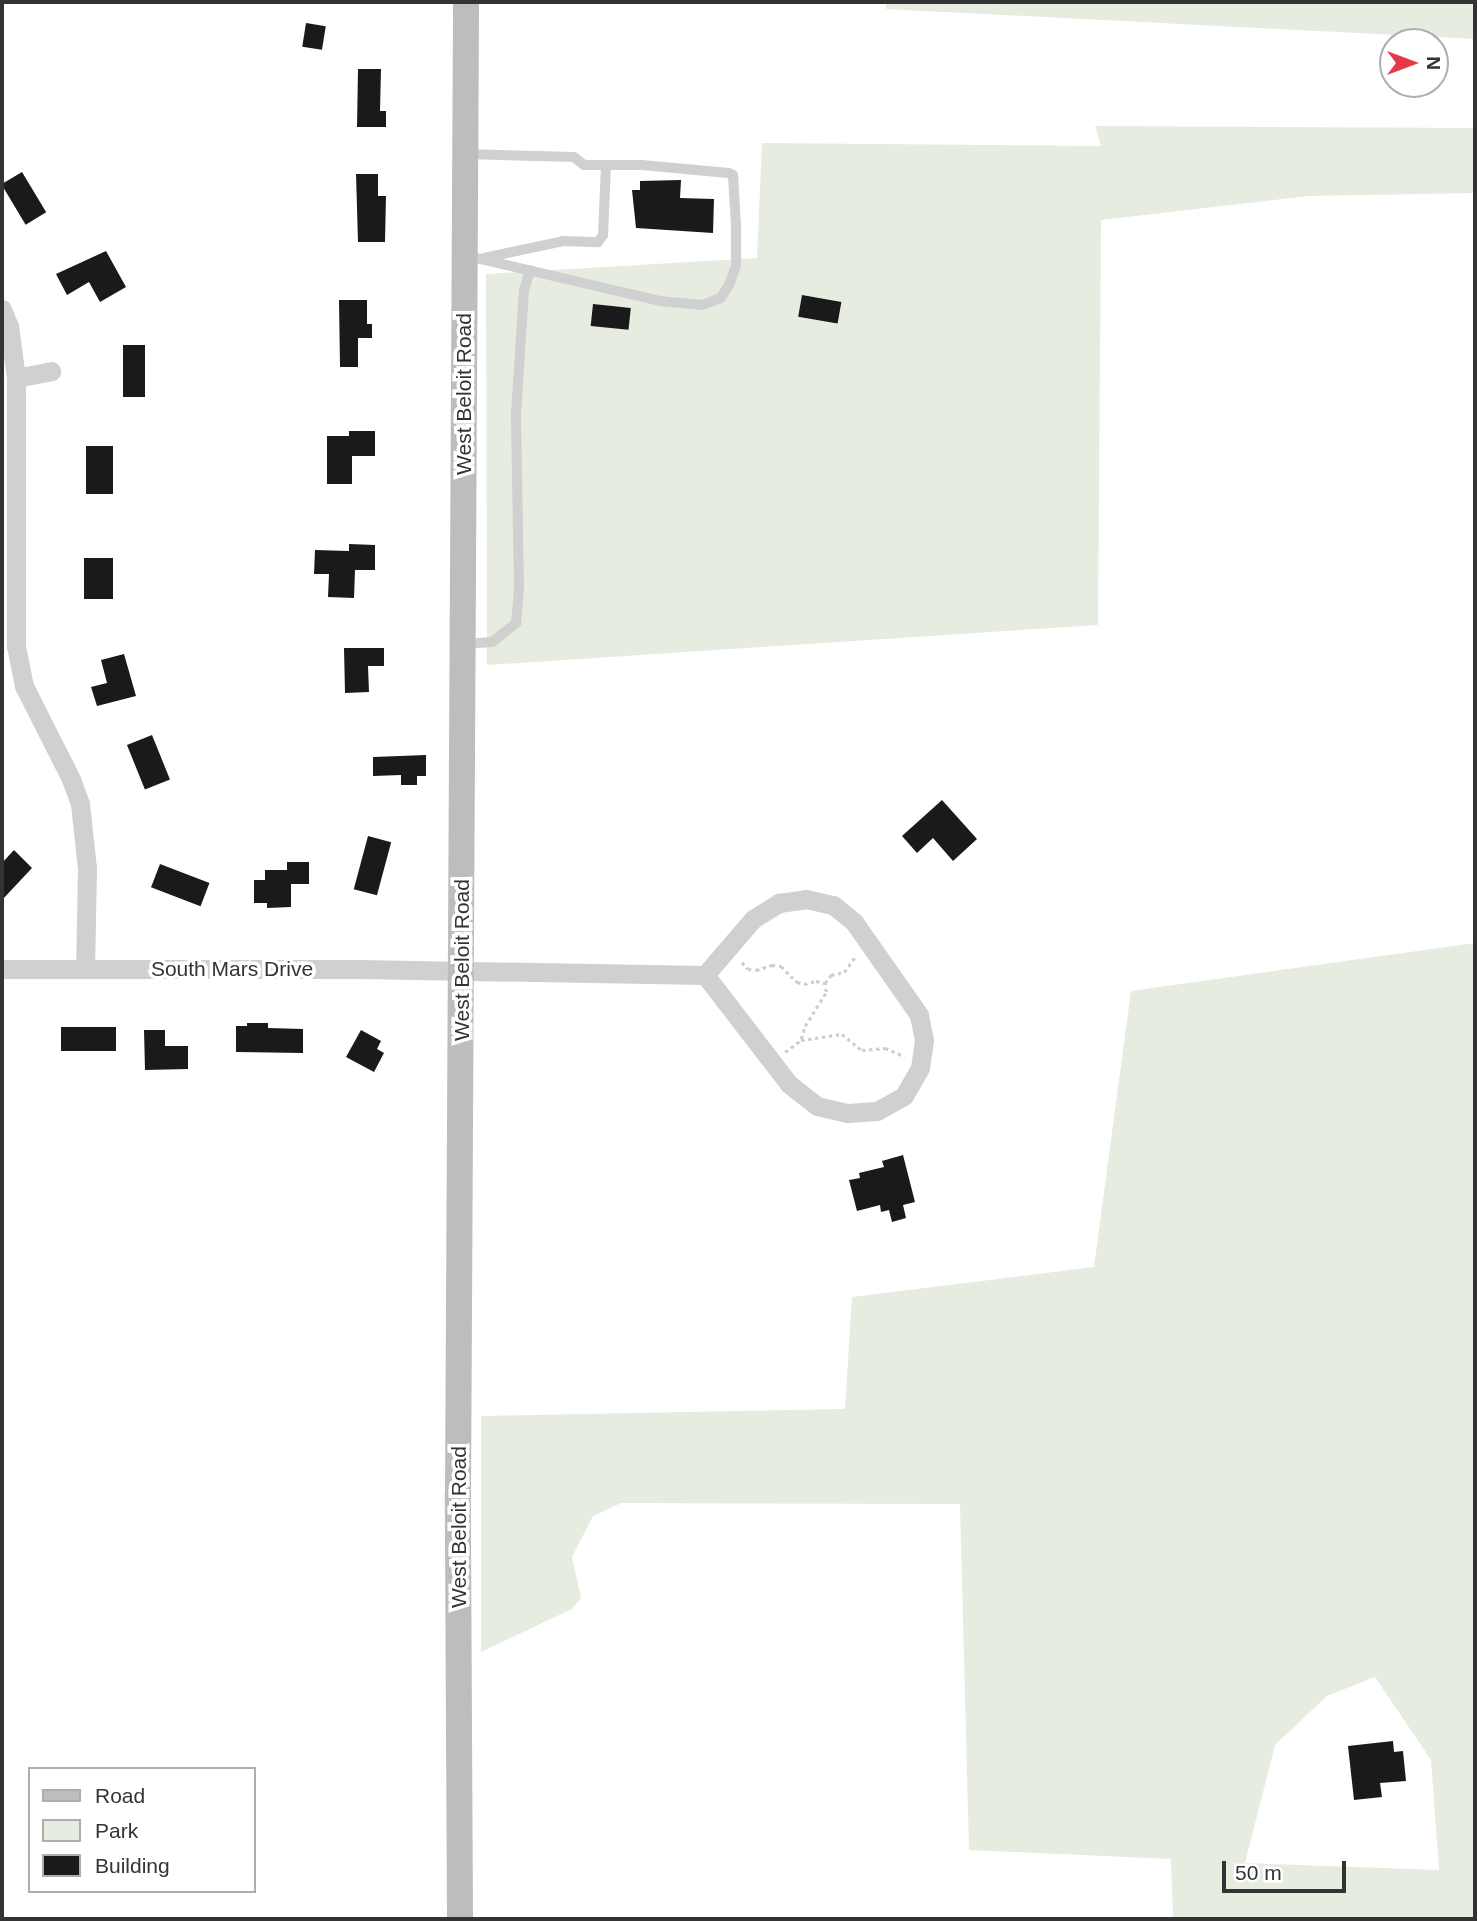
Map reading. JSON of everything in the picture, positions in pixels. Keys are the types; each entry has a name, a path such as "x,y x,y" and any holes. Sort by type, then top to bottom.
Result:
{"main road":[{"name":"West Beloit Road","path":"460,1919 458,1479 463,644 472,257 465,154 466,2"}],"street":[{"path":"2,309 9,326 16,646 24,686 71,779 80,804 87,867 85,969"},
{"path":"11,391 51,371"},
{"path":"806,900 833,905 855,922 919,1015 924,1040 920,1068 904,1096 877,1111 847,1113 817,1106 789,1084 705,975 723,954 753,919 779,904 806,900"},
{"name":"South Mars Drive","path":"2,969 462,970 705,975"}],"lane":[{"path":"465,154 574,157 584,164 656,166 733,176 736,266 721,298 702,305 660,301 472,257"},
{"path":"472,257 563,241 598,242 603,235 606,165"},
{"path":"463,644 492,642 516,623 519,590 516,414 524,290 530,271"}],"path":[{"path":"801,1041 805,1026 827,992 825,983 831,975 844,972 856,955 870,945"},
{"path":"723,954 739,960 748,969 780,966 797,982 825,983"},
{"path":"775,1066 786,1049 801,1041 842,1034 862,1050 889,1048 893,1053 921,1058"}],"green space":[{"path":"886,2 1475,2 1475,39 1449,38 1449,28 1379,28 1379,34 886,9"},
{"path":"1095,126 1475,128 1475,193 1308,196 1101,220 1098,625 487,665 486,274 757,258 762,143 1101,146"},
{"path":"1475,943 1475,1919 1173,1919 1171,1859 969,1850 960,1504 621,1503 593,1516 572,1557 581,1598 572,1609 481,1652 481,1416 845,1409 852,1297 1094,1267 1131,991","holes":["1375,1677 1431,1760 1439,1870 1245,1863 1275,1745 1327,1696"]}],"building":[{"path":"306,23 326,26 322,50 302,47"},
{"path":"358,69 381,69 380,111 386,111 386,127 357,127"},
{"path":"22,172 46,212 26,225 2,185"},
{"path":"356,174 378,174 378,196 386,196 385,242 358,242"},
{"path":"681,180 680,198 714,199 713,233 636,228 632,190 640,190 640,181"},
{"path":"106,251 126,287 100,302 89,282 67,295 56,274"},
{"path":"802,295 841,302 838,324 798,317"},
{"path":"339,300 367,300 367,324 372,324 372,338 358,338 358,367 340,367"},
{"path":"593,304 631,308 628,330 591,326"},
{"path":"123,345 145,345 145,397 123,397"},
{"path":"349,431 375,431 375,456 352,456 352,484 327,484 327,436 349,436"},
{"path":"86,446 113,446 113,494 86,494"},
{"path":"349,544 375,545 375,570 355,570 354,598 328,597 329,574 314,574 315,550 349,551"},
{"path":"84,558 113,558 113,599 84,599"},
{"path":"344,648 384,648 384,666 368,666 369,692 345,693"},
{"path":"124,654 136,696 97,706 91,687 107,683 101,660"},
{"path":"152,735 170,780 145,790 127,745"},
{"path":"426,755 426,776 417,776 417,785 401,785 401,775 373,776 373,757"},
{"path":"942,800 977,839 953,861 933,838 917,853 902,836"},
{"path":"368,836 391,842 377,895 354,889"},
{"path":"14,850 32,868 2,900 2,863"},
{"path":"287,862 309,862 309,884 291,884 291,907 267,908 267,903 254,903 254,880 265,880 265,870 287,870"},
{"path":"160,864 209,883 201,906 151,887"},
{"path":"247,1023 268,1023 268,1028 303,1029 303,1053 236,1052 236,1026 247,1026"},
{"path":"61,1027 116,1027 116,1051 61,1051"},
{"path":"144,1030 165,1030 165,1046 188,1046 188,1069 145,1070"},
{"path":"361,1030 381,1041 377,1049 384,1053 374,1072 346,1057"},
{"path":"903,1155 915,1202 903,1205 906,1218 892,1222 889,1210 881,1212 880,1205 857,1211 849,1180 860,1178 859,1173 884,1167 882,1161"},
{"path":"1393,1741 1394,1752 1403,1751 1406,1781 1380,1783 1382,1797 1354,1800 1348,1746"}]}
